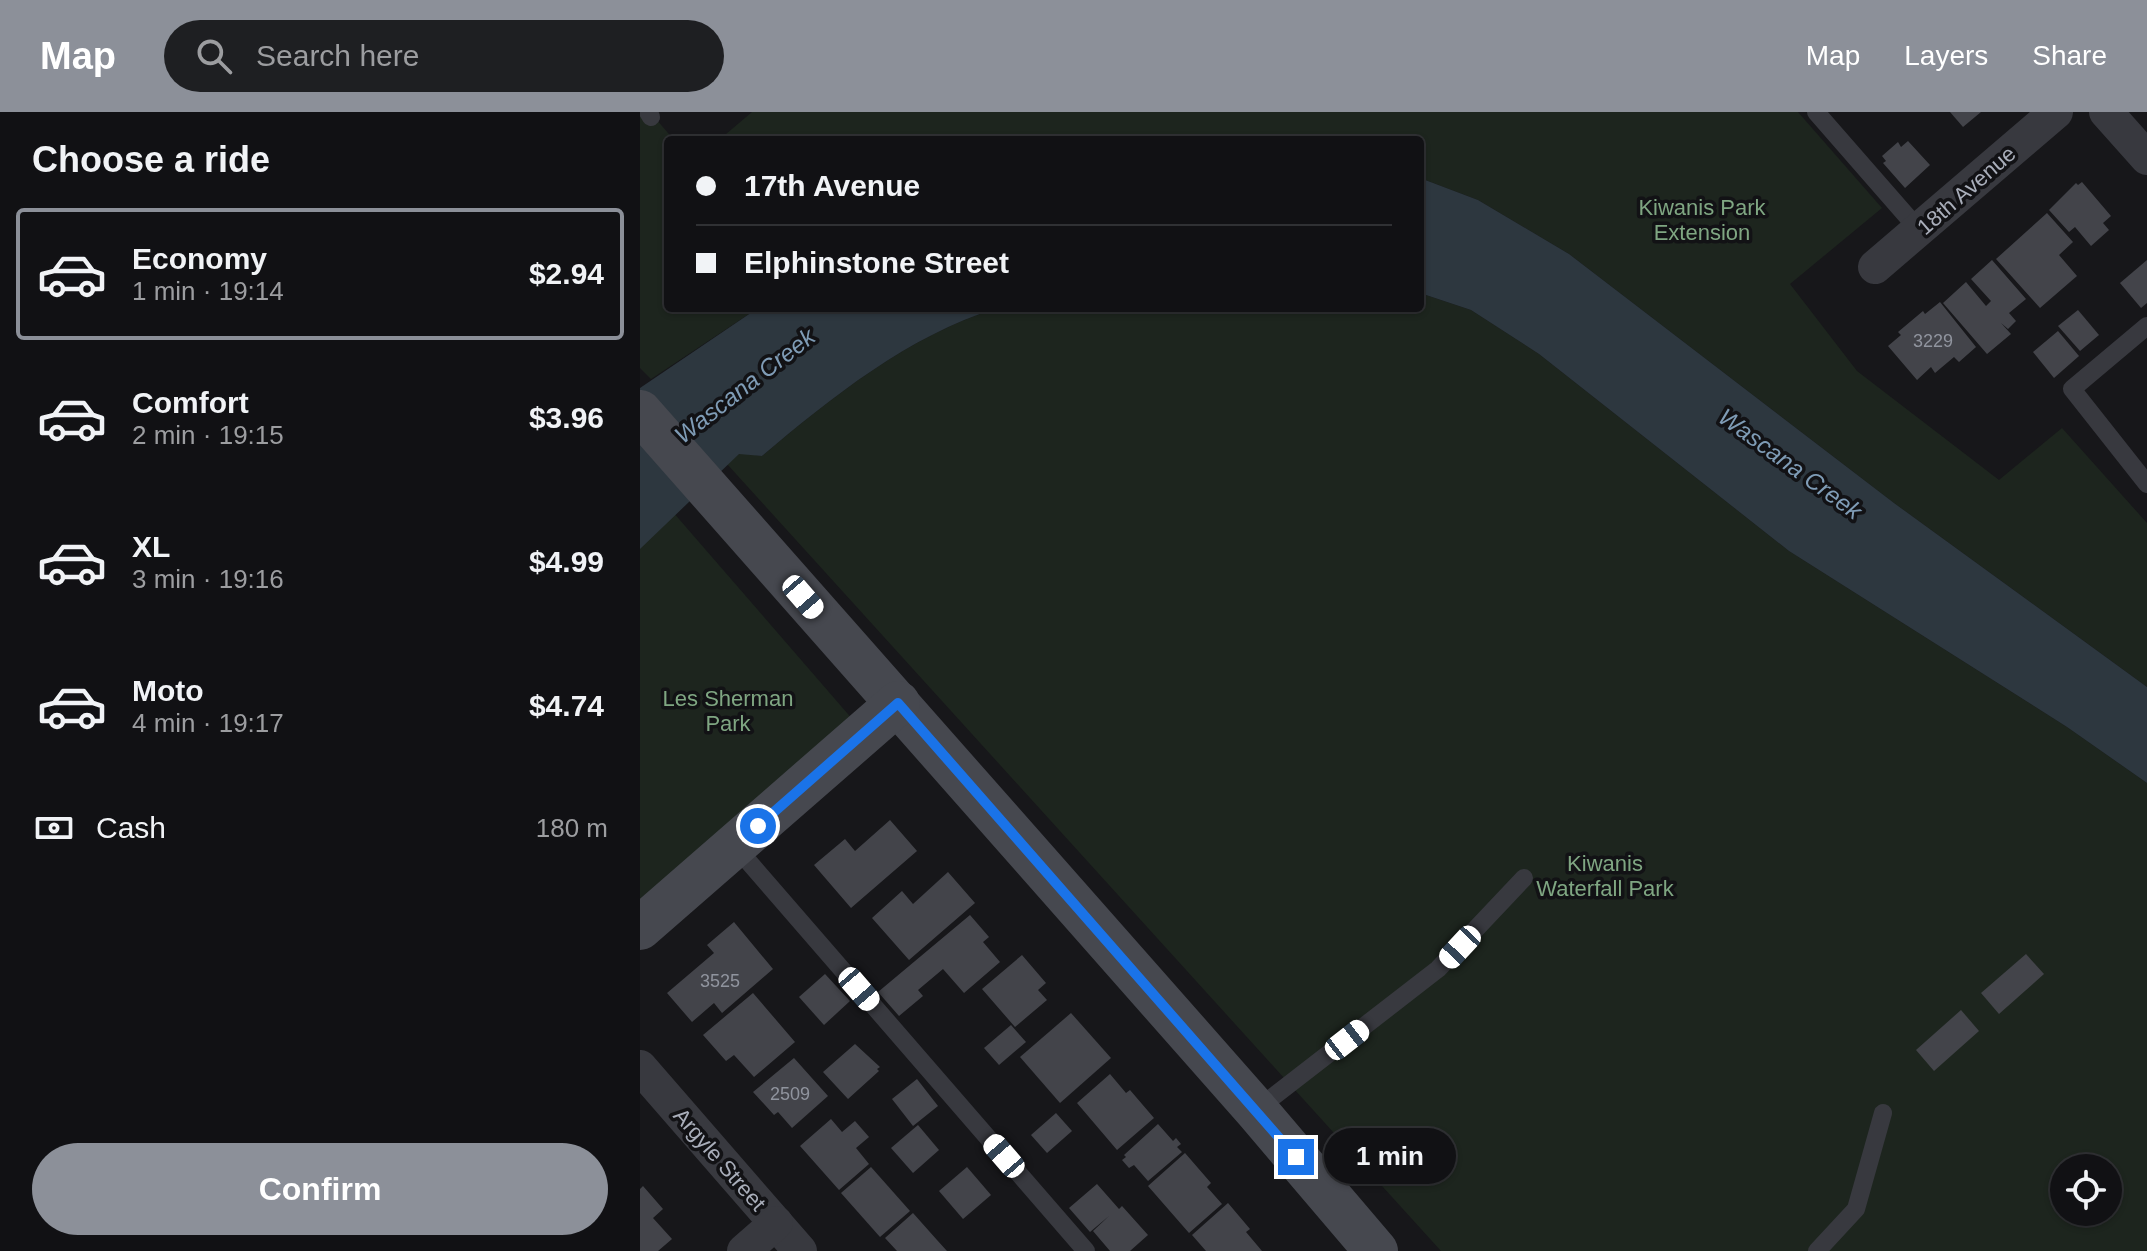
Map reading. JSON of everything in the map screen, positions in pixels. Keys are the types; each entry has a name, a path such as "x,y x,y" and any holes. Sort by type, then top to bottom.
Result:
{"street":[{"name":"18th Avenue","path":"1875,267 2056,112"},
{"path":"2106,112 2147,158"},
{"path":"640,412 1256,1110 1376,1251"},
{"path":"640,928 898,703"},
{"name":"Argyle Street","path":"640,1067 800,1251"},
{"path":"744,1251 776,1223"}],"lane":[{"path":"1816,112 1919,230"},
{"path":"2147,326 2072,389 2147,484"},
{"path":"735,846 1086,1251"},
{"path":"1256,1110 1438,969 1524,878"},
{"path":"1817,1251 1856,1209 1883,1113"}],"green space":[{"path":"640,112 650,112 671,136 664,136 664,312 752,312 651,379 640,368"},
{"name":"Kiwanis Park Extension","path":"752,112 1798,112 1882,208 1790,284 1857,371 1999,480 2062,428 2147,523 2147,687 1894,503 1569,254 1478,200 1424,180 1424,136 724,136"},
{"name":"Kiwanis Waterfall Park","path":"1424,294 1471,310 1539,354 1789,551 2067,727 2147,783 2147,1251 1441,1251 727,464 739,453 762,456 872,370 933,335 986,312 1424,312"},
{"name":"Les Sherman Park","path":"640,474 854,721 640,904"}],"water":[{"name":"Wascana Creek","path":"1424,180 1478,200 1569,254 1894,503 2147,687 2147,783 2067,727 1789,551 1539,354 1471,310 1424,294"},
{"name":"Wascana Creek","path":"752,312 986,312 933,335 872,370 762,456 739,454 640,549 640,388"}],"building":[{"path":"1950,112 1981,112 1963,127"},
{"path":"1908,141 1930,165 1905,188 1883,163 1886,161 1882,156 1898,142 1901,147"},
{"path":"2082,182 2111,216 2103,223 2109,230 2091,246 2075,227 2069,232 2049,210 2076,183"},
{"path":"2047,213 2073,242 2059,255 2077,276 2040,308 1996,259"},
{"path":"1992,260 2026,299 2009,313 2016,321 2008,329 2001,323 2011,334 1987,354 1943,303 1966,282 1986,306 1991,301 1971,279"},
{"path":"2147,260 2147,303 2141,308 2120,283"},
{"path":"1940,302 1976,347 1959,362 1954,357 1935,373 1931,367 1917,380 1888,346 1901,335 1898,332 1923,311 1925,314"},
{"path":"2078,310 2099,335 2080,351 2058,326"},
{"path":"2058,331 2079,356 2054,378 2033,352"},
{"path":"890,820 917,851 851,908 814,865 845,839 855,851"},
{"path":"948,872 975,903 909,960 872,918 902,891 913,904"},
{"path":"970,915 989,937 983,942 1000,962 964,993 943,969 918,990 923,996 899,1016 878,992"},
{"path":"734,922 773,969 722,1013 714,1003 692,1022 667,993 714,953 707,945"},
{"path":"2026,954 2044,974 1999,1014 1981,993"},
{"path":"1022,955 1046,983 1038,990 1047,1000 1015,1027 982,989"},
{"path":"825,974 850,1001 824,1025 799,997"},
{"path":"753,993 795,1042 754,1077 734,1055 726,1061 703,1035"},
{"path":"1961,1010 1979,1031 1934,1071 1916,1050"},
{"path":"1071,1013 1111,1058 1060,1103 1020,1057"},
{"path":"1011,1025 1026,1042 999,1065 984,1048"},
{"path":"855,1044 880,1067 848,1099 823,1072"},
{"path":"794,1058 828,1096 792,1128 778,1112 774,1115 753,1092"},
{"path":"1110,1074 1126,1093 1130,1090 1154,1118 1117,1150 1077,1103"},
{"path":"917,1079 938,1106 913,1126 892,1099"},
{"path":"1056,1113 1072,1131 1047,1153 1031,1135"},
{"path":"831,1119 842,1132 855,1121 869,1137 856,1148 869,1164 839,1190 800,1146"},
{"path":"1158,1124 1173,1141 1176,1138 1181,1144 1177,1147 1182,1152 1148,1181 1134,1165 1129,1168 1122,1160"},
{"path":"918,1125 939,1150 913,1173 891,1148"},
{"path":"1185,1153 1211,1183 1207,1187 1222,1204 1189,1233 1148,1186"},
{"path":"871,1167 910,1211 880,1237 841,1193"},
{"path":"967,1167 991,1195 963,1219 939,1191"},
{"path":"1097,1184 1148,1235 1130,1251 1110,1251 1093,1231 1109,1216 1090,1232 1069,1208"},
{"path":"643,1186 663,1209 653,1218 672,1239 658,1251 640,1251 640,1189"},
{"path":"1228,1203 1250,1229 1246,1232 1262,1251 1206,1251 1192,1235"},
{"path":"913,1213 947,1251 897,1251 885,1238"}],"route":[{"path":"758,826 898,703 1296,1157"}]}
